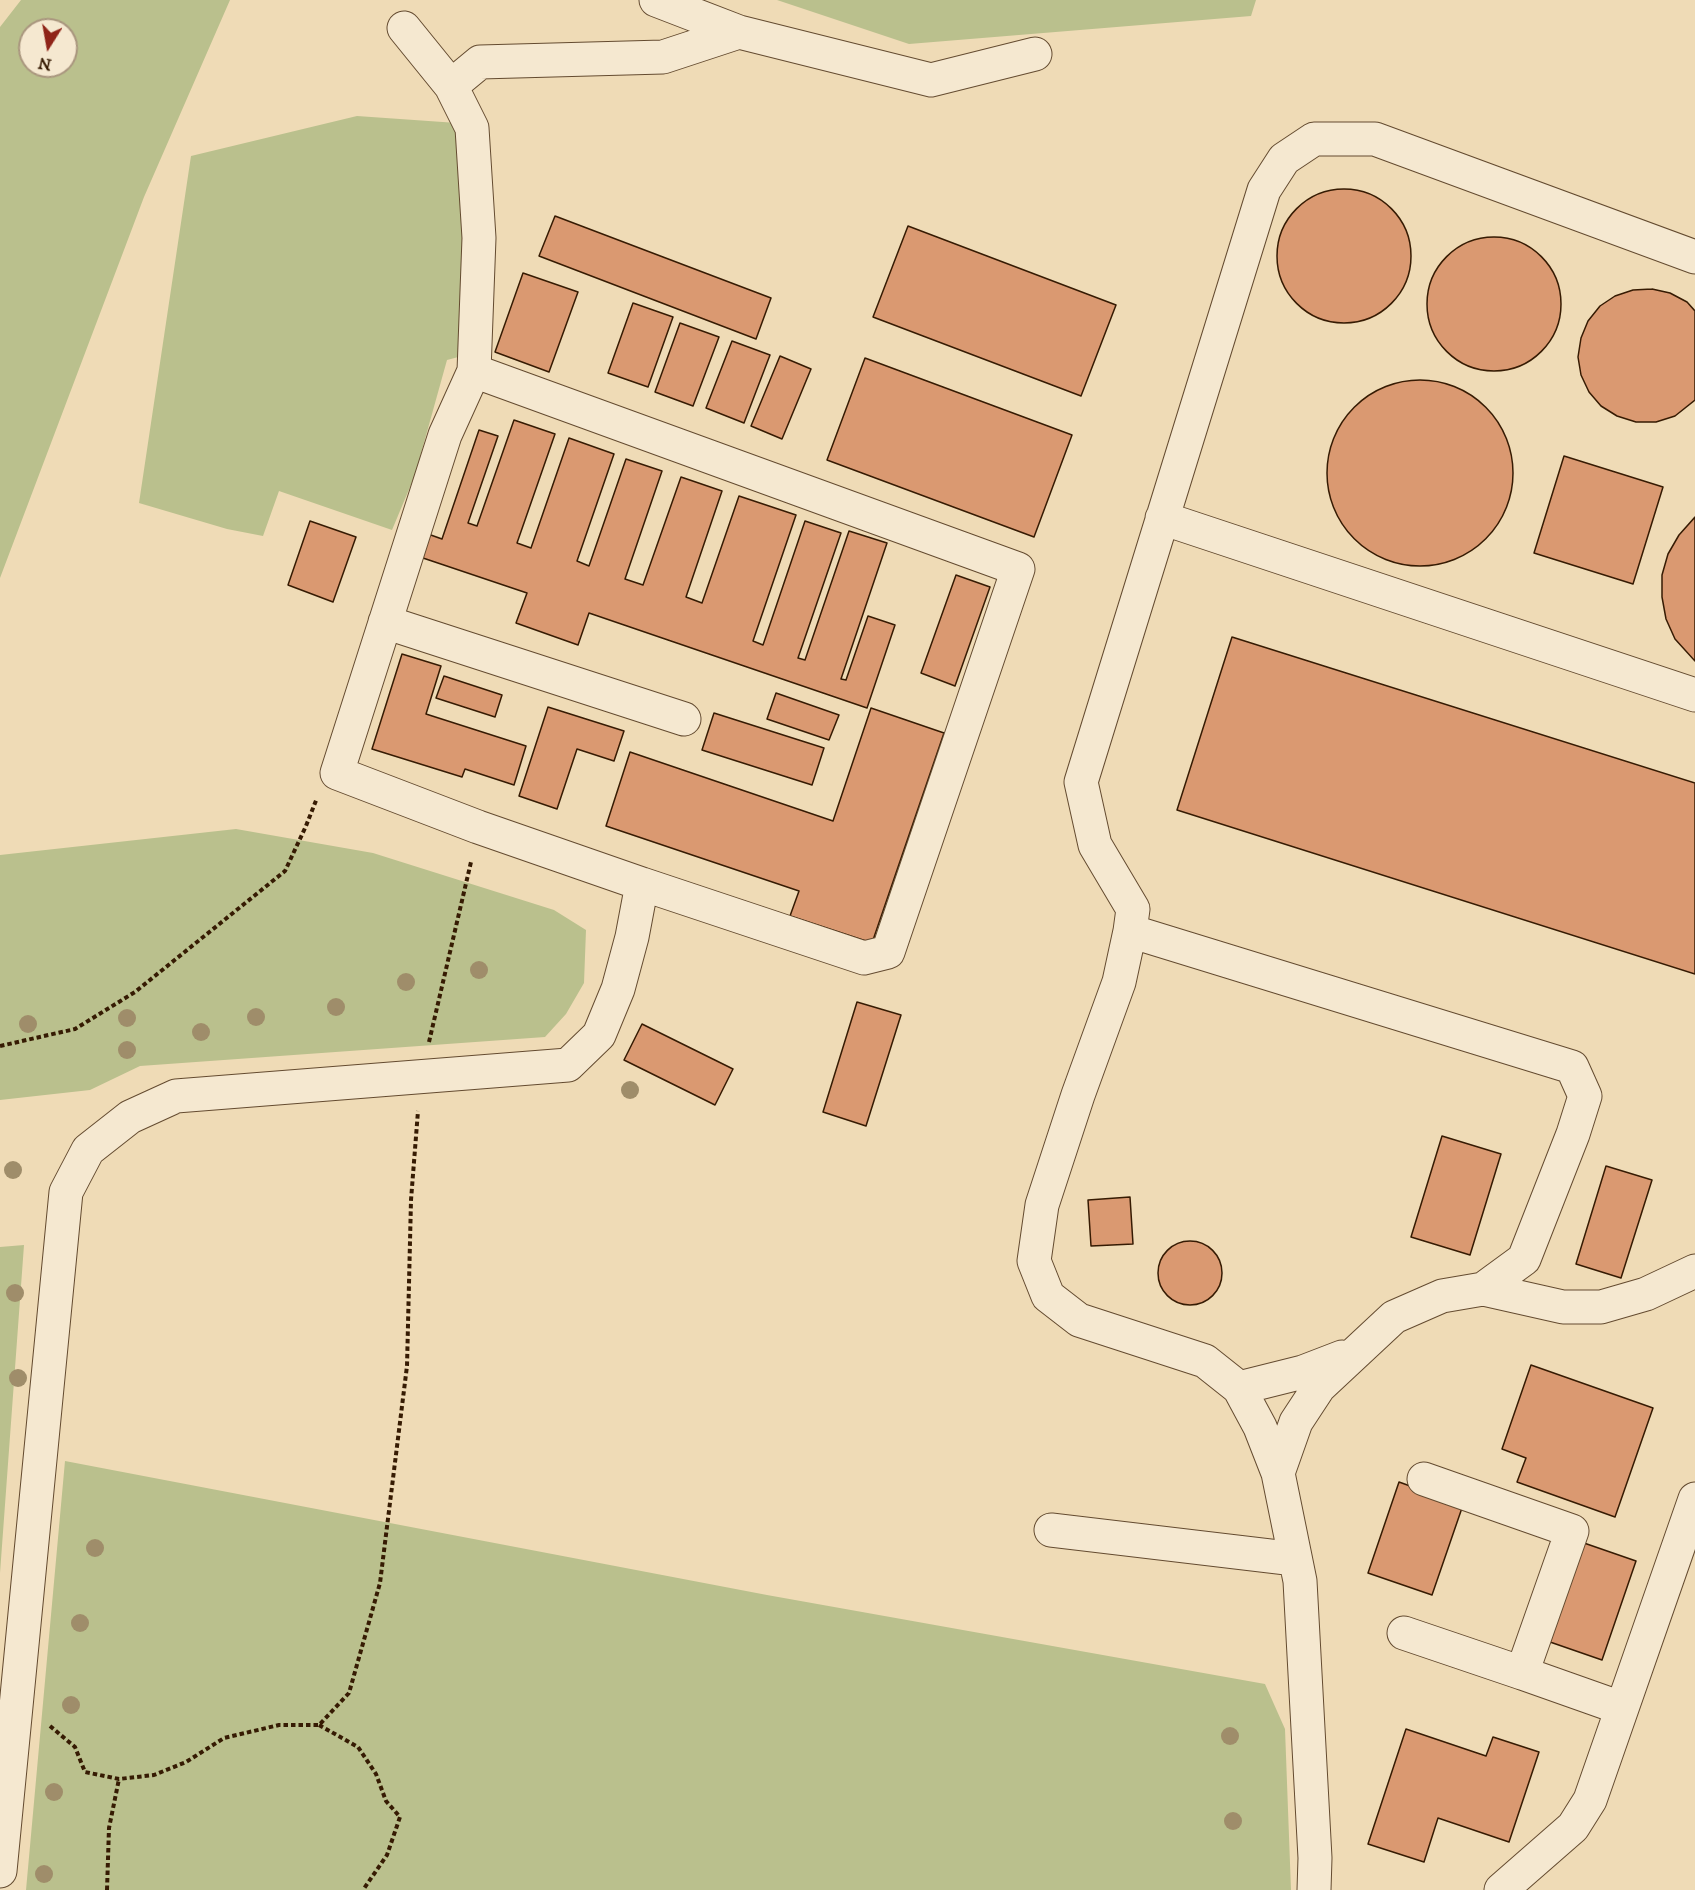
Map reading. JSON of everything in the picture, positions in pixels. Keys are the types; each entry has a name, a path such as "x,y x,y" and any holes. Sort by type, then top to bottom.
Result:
{"lane":[{"path":"656,0 739,32 931,80 1035,54"},
{"path":"404,28 451,86 472,128 479,238 474,371 445,435 337,773 478,827 864,958 888,952 1018,569 474,371"},
{"path":"451,86 480,62 663,57 739,32"},
{"path":"1314,1890 1315,1858 1300,1581 1278,1473 1260,1427 1239,1388 1205,1361 1079,1320 1048,1296 1034,1261 1042,1205 1078,1095 1119,982 1130,931 1132,909 1095,845 1081,782 1264,190 1284,159 1314,139 1375,139 1695,257"},
{"path":"1162,518 1695,695"},
{"path":"386,622 684,719"},
{"path":"0,1871 66,1192 88,1150 130,1116 176,1096 568,1065 598,1035 618,989 632,937 642,884"},
{"path":"1130,931 1572,1067 1585,1096 1573,1134 1524,1259 1483,1289"},
{"path":"1278,1473 1296,1422 1319,1387 1394,1317 1442,1296 1483,1289 1563,1307 1601,1307 1646,1294 1695,1271"},
{"path":"1239,1388 1303,1372 1353,1354"},
{"path":"1424,1479 1572,1531 1522,1674"},
{"path":"1501,1890 1573,1827 1590,1800 1695,1499"},
{"path":"1051,1530 1295,1559"},
{"path":"1404,1632 1621,1708"}],"path":[{"path":"0,1046 75,1029 135,992 285,871 306,826 320,788 337,773"},
{"path":"319,1725 349,1693 380,1582 407,1366 411,1200 420,1078 456,934 478,827"},
{"path":"17,1700 75,1747 86,1772 120,1779 154,1775 186,1762 224,1738 279,1725 319,1725 358,1747 376,1774 386,1801 400,1816 387,1855 363,1890"},
{"path":"107,1890 109,1828 120,1779"}],"green space":[{"path":"21,0 230,0 144,197 0,578 0,27"},
{"path":"777,0 1256,0 1251,16 909,44"},
{"path":"357,116 457,123 463,216 466,355 447,360 415,475 392,530 279,491 263,536 227,529 139,503 191,156"},
{"path":"236,829 373,853 554,910 586,930 584,983 566,1014 545,1037 140,1066 90,1090 0,1100 0,855"},
{"path":"24,1245 0,1573 0,1247"},
{"path":"65,1461 767,1595 1265,1684 1285,1729 1291,1890 26,1890"}],"building":[{"path":"1344,189 1370,194 1391,209 1406,230 1411,256 1406,282 1391,303 1370,318 1344,323 1318,318 1297,303 1282,282 1277,256 1282,230 1297,209 1318,194"},
{"path":"555,216 771,298 756,339 539,256"},
{"path":"908,226 1116,305 1081,396 873,317"},
{"path":"1494,237 1520,242 1541,257 1556,278 1561,304 1556,330 1541,351 1520,366 1494,371 1468,366 1447,351 1432,330 1427,304 1432,278 1447,257 1468,242"},
{"path":"523,273 578,292 549,372 495,352"},
{"path":"1652,289 1670,293 1687,302 1695,311 1695,400 1675,416 1656,422 1636,422 1617,416 1601,406 1589,392 1581,375 1578,357 1581,338 1588,321 1600,306 1615,296 1633,290"},
{"path":"633,303 673,317 648,387 608,373"},
{"path":"680,323 719,337 693,406 655,392"},
{"path":"732,341 770,355 744,423 706,408"},
{"path":"780,356 811,369 782,439 751,426"},
{"path":"865,358 1072,435 1034,537 827,460"},
{"path":"1420,380 1438,381 1456,387 1472,395 1486,407 1498,421 1506,437 1512,455 1512,491 1506,509 1498,525 1486,539 1472,551 1456,559 1438,565 1420,566 1402,565 1384,559 1368,551 1354,539 1342,525 1334,509 1328,491 1327,473 1328,455 1334,437 1342,421 1354,407 1368,395 1384,387 1402,381"},
{"path":"514,420 555,434 517,543 531,548 569,438 614,454 577,561 589,566 626,459 662,471 625,579 643,585 681,477 722,491 686,597 702,603 739,496 796,515 753,641 763,645 805,521 841,533 798,658 805,660 849,531 887,543 841,679 846,680 868,616 895,625 867,708 589,613 578,645 516,623 527,593 420,557 428,534 442,539 479,430 498,436 468,523 477,526"},
{"path":"1564,456 1663,487 1633,584 1534,553"},
{"path":"1695,517 1695,661 1675,639 1666,619 1662,597 1662,575 1668,554 1679,535"},
{"path":"310,521 356,537 333,602 288,585"},
{"path":"956,575 990,587 955,686 921,673"},
{"path":"1232,637 1695,783 1695,974 1177,810"},
{"path":"402,654 441,666 426,714 526,746 514,785 465,769 462,777 372,749"},
{"path":"444,676 502,695 495,717 436,698"},
{"path":"776,693 839,715 829,740 767,719"},
{"path":"548,707 624,731 614,761 577,749 557,809 519,796"},
{"path":"871,708 944,733 872,943 790,916 799,891 606,826 630,752 833,821"},
{"path":"714,713 824,748 812,785 702,750"},
{"path":"857,1002 901,1015 866,1126 823,1112"},
{"path":"642,1024 733,1069 715,1105 624,1060"},
{"path":"1442,1136 1501,1154 1470,1255 1411,1237"},
{"path":"1606,1166 1652,1180 1621,1278 1576,1264"},
{"path":"1130,1197 1133,1244 1091,1246 1088,1200"},
{"path":"1190,1241 1202,1243 1213,1250 1220,1261 1222,1273 1220,1285 1213,1296 1202,1303 1190,1305 1178,1303 1167,1296 1160,1285 1158,1273 1160,1261 1167,1250 1178,1243"},
{"path":"1531,1365 1653,1408 1615,1517 1517,1482 1526,1458 1502,1449"},
{"path":"1399,1482 1463,1505 1432,1595 1368,1573"},
{"path":"1584,1543 1636,1561 1602,1660 1550,1642"},
{"path":"1406,1729 1486,1756 1493,1737 1539,1752 1509,1842 1438,1818 1424,1862 1368,1844"}]}
